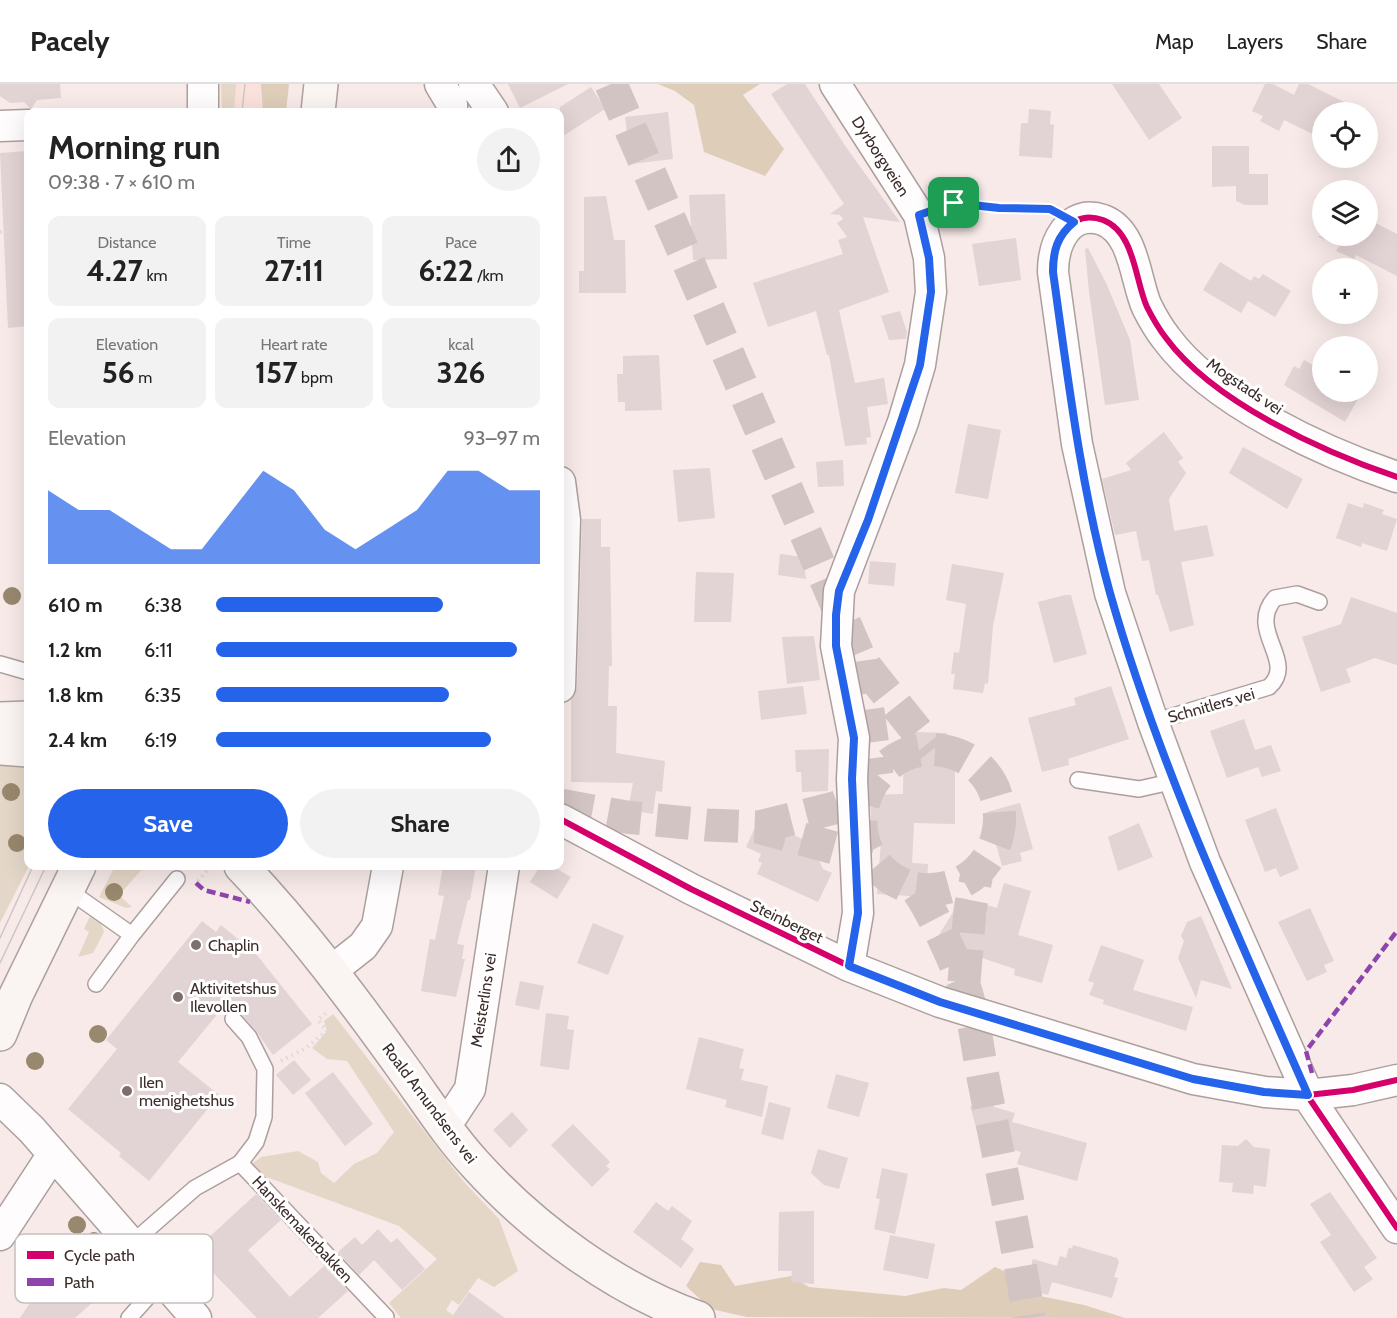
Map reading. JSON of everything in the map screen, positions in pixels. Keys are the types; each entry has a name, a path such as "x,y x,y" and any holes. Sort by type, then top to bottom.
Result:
{"street":[{"path":"203,84 203,108"},
{"path":"318,108 321,84"},
{"path":"440,84 452,108"},
{"path":"474,84 491,108"},
{"name":"Dyrborgveien","path":"835,84 919,215 929,258 931,292 920,365 868,520 839,591 836,615 836,646 854,738 852,779 858,913 849,966"},
{"path":"0,126 24,125"},
{"name":"Mogstads vei","path":"1079,221 1103,220 1121,234 1127,245 1147,306 1166,339 1199,373 1259,415 1358,464 1397,477"},
{"name":"Schnitlers vei","path":"1079,221 1058,240 1053,256 1053,272 1077,444 1110,593 1153,722 1205,862 1308,1095 1397,1228"},
{"path":"564,512 564,553"},
{"path":"0,719 24,718"},
{"path":"0,748 24,750"},
{"name":"Steinberget","path":"564,821 691,889 849,966 940,1002 1193,1079 1264,1092 1308,1095 1353,1090 1397,1080"},
{"path":"330,972 363,946 377,926 387,870"},
{"name":"Meisterlins vei","path":"445,1128 470,1089 503,870"},
{"name":"Roald Amundsens vei","path":"250,872 330,972 445,1128 497,1187 541,1228 611,1275 661,1304 698,1318"},
{"path":"0,1034 16,995 74,878"},
{"path":"0,1098 53,1154 122,1234"},
{"path":"0,1235 53,1154"},
{"path":"183,1303 196,1318"}],"lane":[{"name":"Schnitlers vei","path":"1153,722 1269,687 1280,674 1280,665 1265,624 1268,605 1275,598 1297,594 1319,602"},
{"path":"0,664 24,671"},
{"path":"1078,780 1139,789 1175,782"},
{"path":"74,878 132,935"},
{"path":"96,984 177,879"},
{"path":"233,1019 249,1037 265,1069 264,1117 256,1142 240,1162"},
{"name":"Hanskemakerbakken","path":"142,1234 195,1188 240,1162 386,1317"},
{"path":"129,1318 143,1303"}],"path":[{"path":"919,215 954,203 999,208 1050,209 1079,221"},
{"path":"0,232 24,230"},
{"path":"2,814 11,820"},
{"path":"0,908 24,855"},
{"path":"204,874 208,870"},
{"path":"265,1069 306,1048 327,1030 318,1020 331,1009"}],"shaded area":[{"path":"221,84 282,84 281,108 222,108"},
{"path":"221,84 236,84 234,108 222,108"},
{"path":"261,84 289,84 286,108 263,108"},
{"path":"658,84 760,84 743,95 784,149 765,176 704,152 694,105 675,91"},
{"path":"0,761 24,764 24,870 27,870 0,923"},
{"path":"113,870 141,870 119,895 132,907 126,908 99,897"},
{"path":"90,916 101,923 104,932 93,953 78,957 89,932 84,929"},
{"path":"333,1014 464,1182 499,1219 518,1271 494,1287 478,1278 459,1305 452,1300 446,1310 453,1315 451,1318 401,1318 389,1303 437,1259 399,1226 261,1175 253,1163 261,1157 298,1151 318,1162 321,1173 334,1183 354,1164 377,1153 394,1132 347,1061 327,1059 312,1048 327,1031 324,1021"},
{"path":"700,1262 721,1265 735,1286 791,1276 809,1287 905,1296 944,1288 961,1290 995,1267 1017,1277 1035,1295 1084,1305 1125,1318 747,1317 711,1309 686,1286"}],"building":[{"path":"0,84 60,84 61,98 37,100 32,108 24,102 10,103 0,96"},
{"path":"508,84 568,84 520,108"},
{"path":"787,84 805,84 846,147 900,222 863,217 889,292 839,310 855,383 884,378 888,404 867,407 871,437 866,438 867,444 845,446 829,355 827,355 816,311 768,327 753,283 843,254 838,240 847,237 837,223 843,219 840,215 830,214 844,204 771,94"},
{"path":"1112,84 1159,84 1182,118 1149,140"},
{"path":"1265,84 1273,84 1294,95 1299,84 1308,84 1344,102 1312,102 1312,134 1284,120 1279,131 1260,121 1263,116 1252,111"},
{"path":"591,87 605,109 564,135 564,108 560,107"},
{"path":"1029,109 1051,111 1050,124 1054,125 1052,158 1019,156 1021,123 1028,123"},
{"path":"668,112 673,159 631,164 625,117"},
{"path":"1212,146 1249,146 1249,174 1268,174 1268,205 1245,205 1236,201 1236,186 1212,187"},
{"path":"24,151 24,326 8,328 0,153"},
{"path":"725,194 727,259 693,260 689,195"},
{"path":"606,196 614,240 625,240 626,293 579,293 579,271 584,271 584,197"},
{"path":"1378,224 1397,234 1397,276 1378,266 1378,258 1362,258 1356,255 1352,258 1336,251 1339,246 1378,246"},
{"path":"1016,238 1021,280 979,286 972,244"},
{"path":"1088,248 1107,285 1130,340 1139,400 1105,405 1089,292 1085,249"},
{"path":"1220,262 1251,281 1254,276 1259,279 1263,274 1291,291 1275,317 1248,301 1241,313 1203,290"},
{"path":"900,311 907,332 906,339 889,340 881,316"},
{"path":"659,355 662,410 625,411 625,402 618,402 617,374 623,374 623,356"},
{"path":"1304,360 1312,365 1312,402 1284,385 1294,366 1299,369"},
{"path":"1312,402 1356,402 1345,422"},
{"path":"968,424 1001,430 988,499 955,493"},
{"path":"1164,432 1183,458 1178,462 1186,473 1169,499 1174,531 1207,525 1214,556 1181,562 1194,625 1170,632 1158,595 1156,595 1149,560 1142,561 1136,531 1115,535 1102,479 1131,470 1126,463"},
{"path":"1243,447 1303,479 1287,509 1229,473"},
{"path":"843,460 844,486 818,487 816,462"},
{"path":"710,468 715,518 678,522 673,470"},
{"path":"1348,503 1363,508 1364,503 1384,510 1382,514 1397,519 1387,551 1362,543 1361,547 1336,538"},
{"path":"582,519 601,519 601,547 610,547 612,666 609,666 608,706 617,706 616,753 665,761 662,792 656,791 653,814 628,810 633,783 571,782 571,700 577,688"},
{"path":"780,554 803,557 806,579 778,575"},
{"path":"870,561 896,563 894,586 868,584"},
{"path":"952,564 1004,573 993,626 988,684 985,683 983,693 953,689 955,674 951,674 954,652 959,653 966,604 946,600"},
{"path":"696,572 734,573 731,622 694,622"},
{"path":"1071,595 1087,654 1054,663 1038,602"},
{"path":"1351,597 1397,613 1397,665 1375,658 1346,669 1351,682 1321,692 1302,637 1341,624"},
{"path":"814,636 820,680 787,684 782,637"},
{"path":"803,686 807,714 761,720 758,691"},
{"path":"1111,686 1129,739 1068,759 1069,765 1042,772 1028,718 1076,705 1074,698"},
{"path":"1244,719 1255,750 1271,745 1281,771 1262,777 1258,767 1227,778 1210,731"},
{"path":"912,732 947,733 947,744 955,745 955,824 914,823 912,863 928,864 926,897 877,894 881,841 872,841 870,795 903,794 904,734 912,735"},
{"path":"829,749 828,791 802,792 801,772 796,772 795,750"},
{"path":"1020,803 1033,849 1020,853 1022,861 1002,866 987,812"},
{"path":"1276,808 1299,869 1280,877 1276,868 1265,872 1245,820"},
{"path":"759,819 811,843 823,869 832,873 818,902 757,874 762,863 758,861 761,854 746,847"},
{"path":"1139,823 1153,857 1118,871 1108,837"},
{"path":"442,870 475,870 470,900 468,900 457,944 464,945 462,959 465,959 456,997 421,991 430,939 435,940 444,896 438,895"},
{"path":"538,870 559,870 571,877 557,899 530,882"},
{"path":"1004,883 1031,891 1018,935 1053,945 1042,983 1014,975 1015,969 982,958 976,967 935,941 962,898 997,908"},
{"path":"1310,908 1334,961 1324,965 1327,972 1307,981 1278,922"},
{"path":"1201,916 1232,989 1201,980 1196,998 1178,958 1184,941 1181,936 1187,922"},
{"path":"202,921 216,932 221,925 256,954 312,1024 273,1055 229,1000 178,1062 219,1095 149,1181 119,1156 121,1153 68,1109 117,1049 106,1040"},
{"path":"593,923 624,936 608,975 577,963"},
{"path":"1101,945 1144,960 1133,990 1193,1007 1186,1031 1103,1004 1104,1000 1089,995 1094,983 1088,981"},
{"path":"520,981 544,986 539,1010 515,1005"},
{"path":"546,1013 569,1016 567,1029 574,1030 569,1070 540,1066"},
{"path":"699,1037 744,1049 739,1068 744,1069 741,1080 768,1086 762,1117 725,1107 727,1100 686,1089"},
{"path":"294,1060 311,1080 293,1095 276,1075"},
{"path":"333,1072 373,1124 345,1146 305,1093"},
{"path":"836,1074 869,1083 859,1117 827,1108"},
{"path":"988,1077 994,1107 1015,1113 1012,1122 1087,1143 1077,1181 1017,1164 1021,1152 980,1141 970,1106 973,1106 968,1081"},
{"path":"769,1102 791,1108 783,1140 761,1134"},
{"path":"512,1112 528,1130 510,1148 493,1130"},
{"path":"573,1124 610,1162 606,1166 610,1169 592,1187 551,1145"},
{"path":"1246,1139 1254,1147 1270,1149 1266,1187 1254,1185 1253,1194 1232,1192 1233,1183 1219,1182 1222,1145 1238,1146"},
{"path":"818,1149 848,1158 839,1189 824,1185 811,1173"},
{"path":"882,1168 908,1174 895,1234 874,1229 880,1199 876,1198"},
{"path":"1330,1192 1377,1258 1364,1267 1373,1279 1354,1292 1320,1242 1331,1235 1310,1204"},
{"path":"256,1194 281,1220 248,1250 290,1297 324,1266 348,1291 318,1318 257,1318 213,1273 213,1234"},
{"path":"656,1202 668,1211 672,1206 692,1221 681,1239 694,1249 681,1268 633,1232"},
{"path":"814,1211 814,1284 791,1282 792,1271 778,1271 779,1212"},
{"path":"378,1229 391,1243 397,1238 425,1269 402,1290 374,1260 359,1275 338,1252 355,1237 362,1245"},
{"path":"890,1235 935,1244 928,1279 883,1270"},
{"path":"1073,1245 1117,1258 1119,1262 1114,1277 1118,1278 1112,1298 1052,1282 1060,1256 1066,1258 1069,1247 1072,1249"},
{"path":"1033,1259 1057,1266 1048,1295 1024,1288"},
{"path":"469,1292 505,1318 451,1318"},
{"path":"30,1303 92,1303 75,1318 20,1318"}],"tunnel":[{"path":"611,84 861,661 932,750"},
{"path":"861,661 877,775"},
{"path":"916,889 949,887 974,874 991,853 999,828 998,802 988,778 968,760 939,750 909,753 884,769 874,780 862,808 862,833 864,843 878,867 893,880 918,891 942,934 966,991 1029,1318"},
{"path":"759,827 834,808 864,797"},
{"path":"564,806 626,817 707,825 758,827 871,858"},
{"path":"964,982 970,910 977,873"}],"tram line":[{"path":"242,108 245,84"},
{"path":"0,938 31,870"},
{"path":"0,963 44,870"}],"marked path":[{"path":"196,883 204,890 250,902"},
{"path":"1312,1073 1306,1051 1397,931"}],"cycle path":[{"path":"1397,477 1336,454 1240,404 1186,361 1158,327 1147,307 1128,246 1114,226 1103,220 1080,219 1065,231 1056,250 1053,272 1077,444 1110,593 1153,722 1205,862 1311,1101 1397,1228"},
{"path":"564,821 691,889 849,966 940,1002 1193,1079 1265,1092 1308,1095 1353,1090 1397,1080"}],"place":[{"name":"Chaplin","path":"196,945"},
{"name":"Aktivitetshus Ilevollen","path":"178,997"},
{"name":"Ilen menighetshus","path":"127,1091"}],"route":[{"path":"954,203 999,208 1050,209 1074,222 1058,240 1053,256 1053,272 1077,444 1110,593 1153,722 1205,862 1308,1095 1264,1092 1193,1079 940,1002 849,966 858,913 852,779 854,738 836,646 839,591 868,520 903,422 920,365 931,292 929,258 919,215 954,203"}]}
